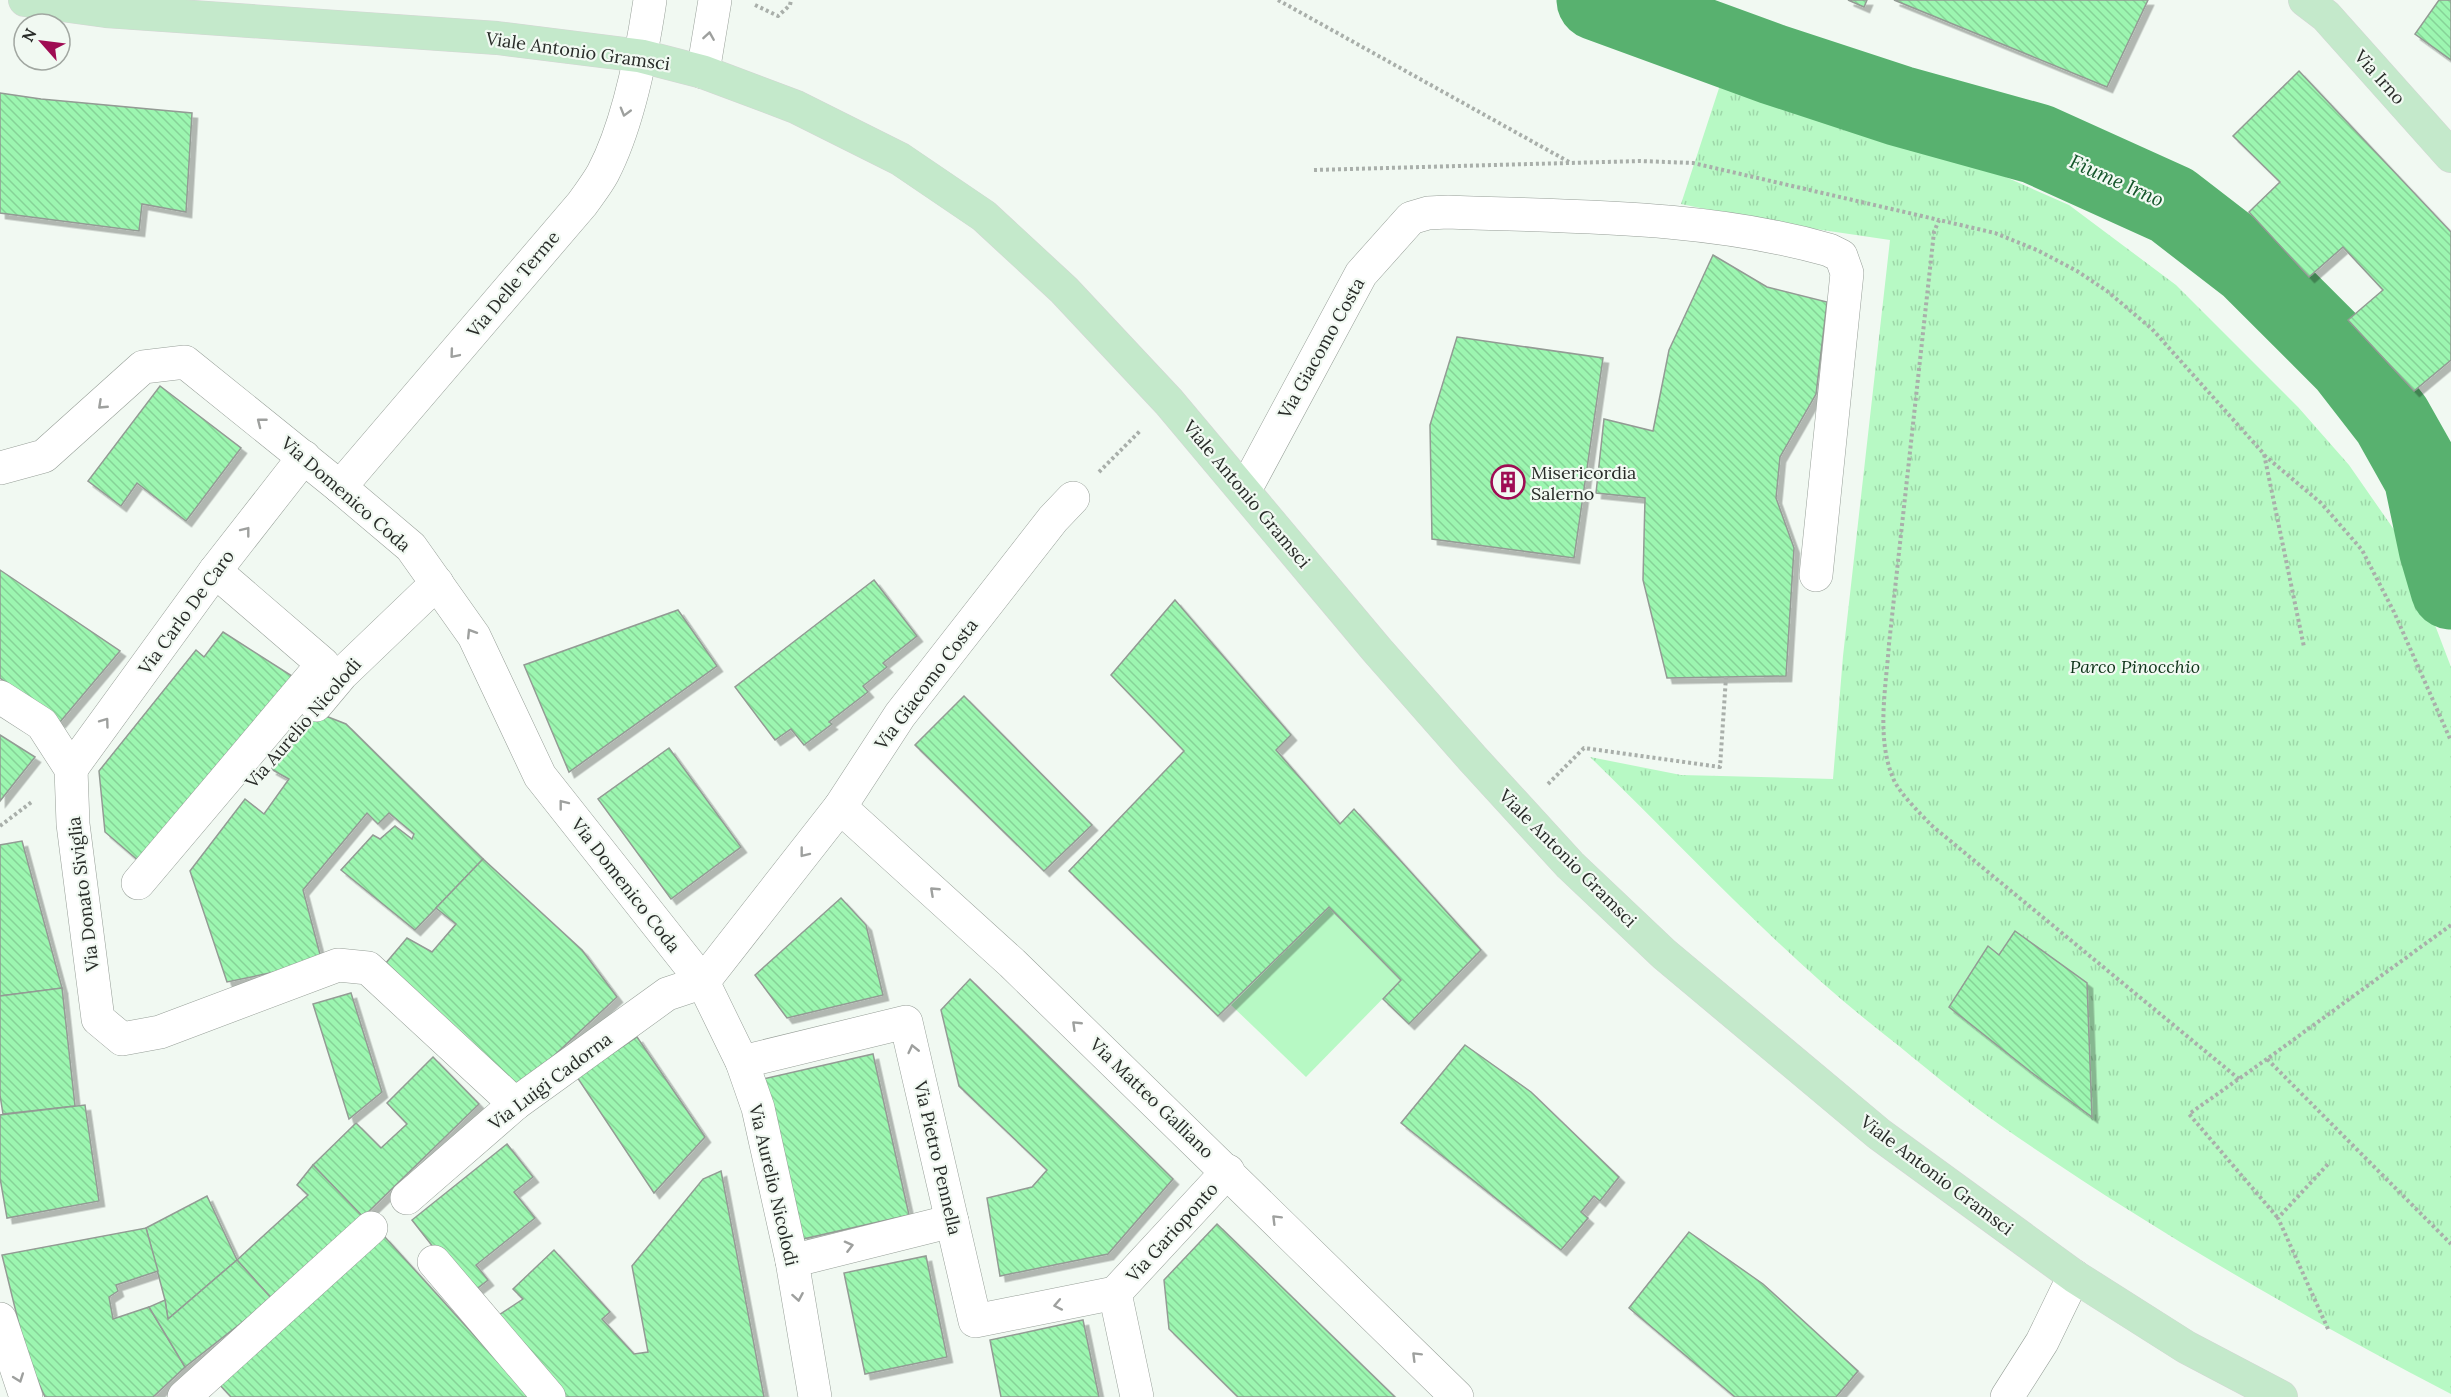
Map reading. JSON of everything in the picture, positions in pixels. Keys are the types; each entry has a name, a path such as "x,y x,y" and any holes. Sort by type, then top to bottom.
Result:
{"main road":[{"name":"Viale Antonio Gramsci","path":"26,0 106,11 338,25 497,38 641,56 704,72 796,107 900,159 984,216 1064,290 1169,402 1377,650 1521,812 1570,865 1665,954 1879,1134 2074,1276 2186,1347 2281,1397"},
{"name":"Via Irno","path":"2323,5 2451,156"}],"street":[{"name":"Via Delle Terme","path":"340,487 582,204 603,174 616,142 641,56 650,0"},
{"path":"704,72 715,0"},
{"name":"Via Giacomo Costa","path":"1245,490 1361,274 1411,218 1428,213 1448,212 1639,220 1742,230 1806,243 1841,256 1846,273 1816,575"},
{"name":"Via Domenico Coda","path":"0,468 44,456 143,367 185,362 304,457 411,547 474,636 540,776 703,982"},
{"name":"Via Carlo De Caro","path":"71,769 215,571 304,457"},
{"name":"Via Giacomo Costa","path":"703,982 840,807 900,715 1053,519 1073,498"},
{"path":"138,883 323,664 215,571"},
{"name":"Via Aurelio Nicolodi","path":"177,871 342,674 437,583"},
{"path":"0,697 42,724 71,769"},
{"name":"Via Donato Siviglia","path":"71,769 73,824 98,1019 122,1039 160,1032 338,965 368,968 515,1104"},
{"name":"Via Matteo Galliano","path":"840,807 1012,963 1228,1171 1457,1397"},
{"name":"Via Aurelio Nicolodi","path":"703,982 742,1062 758,1108 792,1261 815,1397"},
{"name":"Via Luigi Cadorna","path":"407,1198 515,1104 667,994 703,982"},
{"name":"Via Pietro Pennella","path":"742,1062 906,1022 975,1321 1115,1293"},
{"name":"Via Garioponto","path":"1137,1397 1115,1293 1228,1171"},
{"path":"792,1261 952,1221"},
{"path":"198,1393 371,1228"},
{"path":"434,1262 549,1397"},
{"path":"2007,1397 2042,1342 2074,1276"},
{"path":"0,1319 26,1397"}],"path":[{"path":"752,4 778,16 790,5 791,0"},
{"path":"1278,0 1572,164"},
{"path":"1314,170 1640,161 1693,163 1995,233 2037,250 2077,271 2107,291 2152,330 2264,454 2321,503 2362,550 2394,612 2451,741"},
{"path":"1939,220 1934,232 1885,700 1885,746 1893,780 1931,825 2239,1079"},
{"path":"1073,498 1169,402"},
{"path":"2264,454 2304,647"},
{"path":"1521,812 1584,748 1720,767 1726,677"},
{"path":"2328,1329 2278,1218 2189,1114 2451,925"},
{"path":"2267,1059 2451,1244"},
{"path":"2278,1218 2329,1163"}],"green space":[{"name":"Parco Pinocchio","path":"1723,76 1831,100 2069,205 2176,285 2298,407 2349,465 2404,544 2451,667 2451,1394 2221,1267 2109,1198 1985,1115 1808,970 1590,757 1681,775 1833,779 1843,656 1890,240 1768,222 1681,204"},
{"path":"1329,907 1401,980 1306,1077 1231,1005"}],"building":[{"path":"1848,0 1867,0 1864,7"},
{"path":"1894,0 2148,0 2107,87"},
{"path":"2439,0 2451,0 2451,60 2415,34"},
{"path":"2299,71 2451,232 2451,360 2414,391 2348,320 2383,290 2343,247 2309,277 2249,212 2280,182 2233,136"},
{"path":"0,93 192,113 186,212 142,204 139,231 0,213"},
{"path":"1713,255 1767,287 1827,302 1816,394 1780,457 1776,498 1794,548 1786,676 1667,678 1643,580 1645,498 1596,493 1604,419 1653,431 1669,350"},
{"name":"Misericordia Salerno","path":"1457,337 1603,358 1574,558 1432,539 1430,425"},
{"path":"160,386 241,448 186,521 137,483 121,506 88,481"},
{"path":"0,570 120,651 60,722 0,678"},
{"path":"874,580 917,636 883,663 887,667 863,686 868,692 804,745 791,729 775,740 735,687"},
{"path":"1175,600 1291,735 1276,750 1340,824 1354,809 1481,950 1409,1024 1383,999 1401,980 1329,907 1218,1016 1069,871 1184,751 1111,675"},
{"path":"678,610 717,666 569,772 524,665"},
{"path":"223,632 295,678 140,862 105,832 99,771 196,650 204,657"},
{"path":"964,696 1092,825 1044,871 915,745"},
{"path":"318,713 346,724 483,859 415,930 341,870 373,835 380,839 395,826 412,839 414,834 389,813 378,824 367,813 303,890 322,962 227,982 190,871 245,799 264,814 289,779 271,769"},
{"path":"0,735 35,757 0,801"},
{"path":"669,748 741,847 671,899 598,799"},
{"path":"22,841 62,988 0,996 0,845"},
{"path":"483,859 582,950 617,997 517,1090 380,970 407,938 432,952 456,924 436,908"},
{"path":"841,898 866,925 883,995 787,1018 755,975"},
{"path":"2015,931 2087,983 2092,1117 1949,1007 1988,946 1999,955"},
{"path":"970,979 1173,1179 1108,1254 1000,1276 987,1198 1032,1187 1047,1170 959,1086 941,1010"},
{"path":"62,988 75,1106 3,1114 0,1095 0,996"},
{"path":"351,993 382,1092 349,1119 313,1004"},
{"path":"637,1037 705,1137 654,1193 577,1077"},
{"path":"1465,1045 1531,1092 1619,1177 1600,1201 1594,1196 1581,1212 1588,1218 1561,1250 1401,1123"},
{"path":"873,1054 909,1215 803,1239 763,1079"},
{"path":"433,1057 479,1104 363,1217 313,1165 356,1123 381,1148 407,1124 387,1103"},
{"path":"85,1105 99,1201 7,1218 0,1178 0,1115"},
{"path":"507,1144 533,1177 514,1192 535,1218 476,1265 488,1280 470,1294 412,1220"},
{"path":"313,1165 363,1217 272,1299 237,1260 308,1195 297,1185"},
{"path":"721,1171 764,1397 563,1397 496,1317 523,1299 513,1289 554,1250 610,1312 602,1319 634,1354 648,1352 632,1266 703,1179"},
{"path":"207,1196 237,1260 168,1319 146,1228"},
{"path":"1217,1224 1395,1397 1238,1397 1169,1329 1164,1280"},
{"path":"146,1228 158,1271 116,1285 118,1291 109,1297 113,1319 149,1307 185,1367 153,1397 45,1397 27,1357 2,1255"},
{"path":"1689,1232 1763,1284 1858,1371 1836,1397 1735,1397 1629,1308"},
{"path":"384,1236 530,1397 231,1397 218,1383"},
{"path":"926,1256 947,1357 865,1374 844,1273"},
{"path":"237,1260 272,1299 185,1367 149,1307 165,1300 168,1319"},
{"path":"1083,1320 1099,1397 1001,1397 990,1340"}],"waterway":[{"name":"Fiume Irno","path":"1597,0 1772,64 1900,106 2037,144 2172,205 2251,266 2347,362 2392,420 2424,477 2439,548 2451,589"}],"place":[{"name":"Misericordia Salerno","path":"1508,482"}]}
